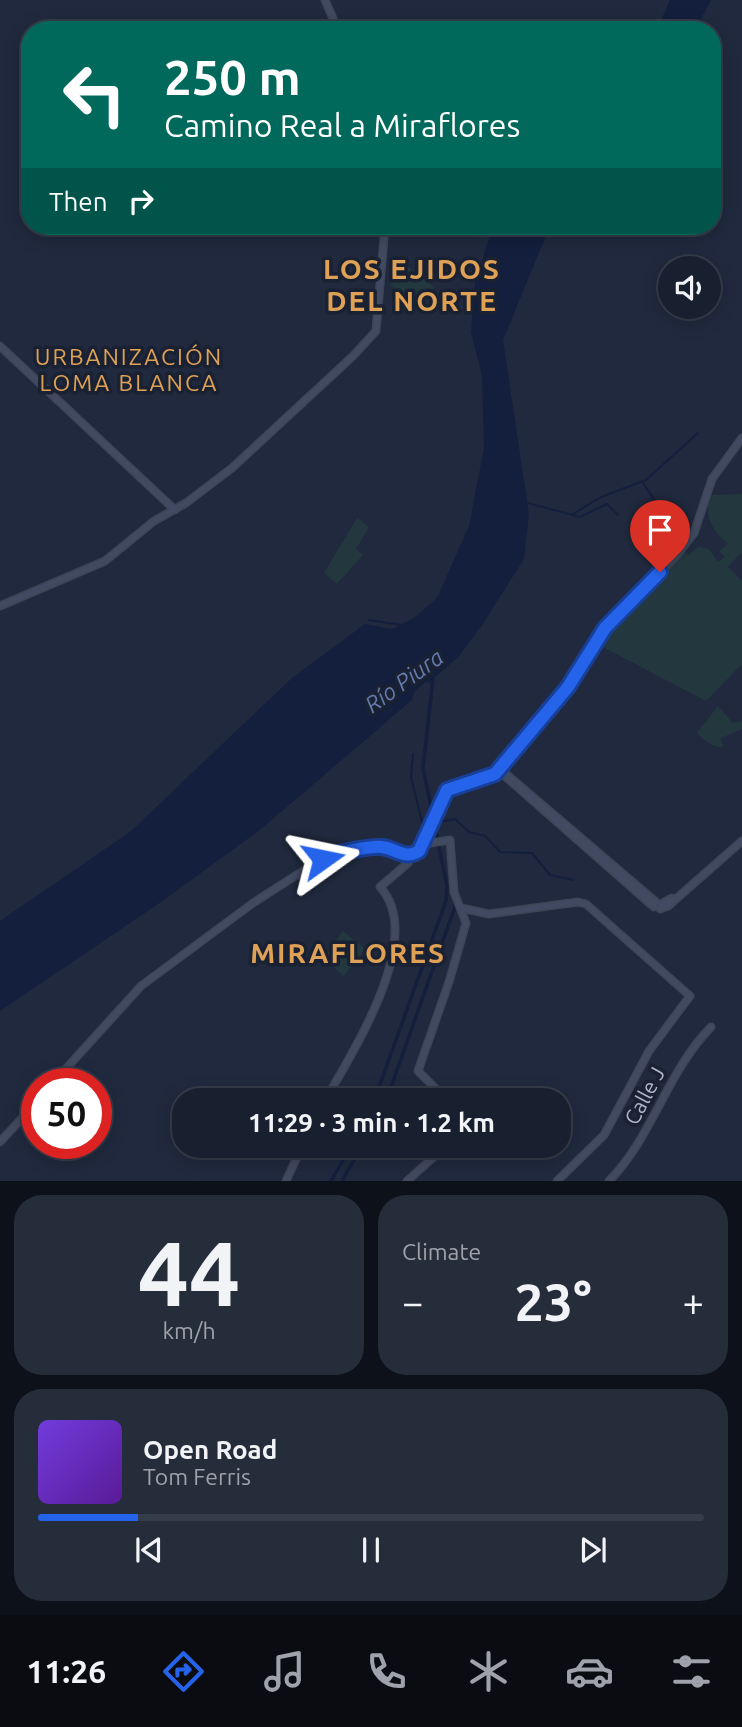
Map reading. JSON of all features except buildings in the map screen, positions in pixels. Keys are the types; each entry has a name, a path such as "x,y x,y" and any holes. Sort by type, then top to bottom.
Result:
{"street":[{"path":"325,0 334,21"},
{"path":"0,606 90,570 154,521 175,510 232,468 374,333 384,235"},
{"path":"0,346 175,510"},
{"path":"67,1068 142,986 253,903 331,853 379,847 411,855 419,851 426,840 440,802 450,788 487,779 498,769 568,687 605,628 677,555 694,533 712,479 742,438"},
{"path":"498,769 658,905 742,838"},
{"path":"426,840 450,840 454,887 466,922 418,1071 435,1088"},
{"path":"332,1088 371,1018 395,954 390,898 380,887 408,863 411,855"},
{"path":"461,909 489,914 578,902 586,904 690,996 649,1051 609,1128 590,1152 557,1181"},
{"name":"Calle J","path":"609,1181 637,1147 679,1071 711,1027"},
{"path":"0,1142 21,1119"},
{"path":"286,1181 297,1158"},
{"path":"407,1181 433,1158"}],"green space":[{"path":"404,264 434,287 421,308 390,285"},
{"path":"742,494 742,552 728,567 742,581 742,664 706,701 601,646 614,621 658,578 664,577 664,572 684,552 688,555 698,547 709,549 718,562 725,557 719,551 728,544 710,522 709,502 711,495"},
{"path":"357,518 369,527 356,549 363,555 337,584 324,573"},
{"path":"718,706 733,723 742,721 742,729 721,738 723,747 712,745 697,733"},
{"path":"343,931 365,949 344,976 323,959"}],"water":[{"path":"670,0 711,0 700,21 661,21"},
{"name":"Río Piura","path":"490,235 546,235 503,340 529,514 524,559 480,628 459,656 434,678 434,683 425,682 414,692 412,700 261,829 158,904 0,1011 0,921 130,832 292,678 365,624 392,629 414,618 437,598 469,526 484,448 482,376 471,332 475,282"}],"waterway":[{"path":"573,514 601,497 646,480 698,433"},
{"path":"643,483 660,508"},
{"path":"528,503 580,517 607,504 618,515"},
{"path":"369,620 401,625"},
{"name":"Río Piura","path":"379,1088 446,901 447,886 423,768 433,679"},
{"path":"413,754 411,777 422,822 427,825"},
{"path":"434,823 455,819 469,832 485,836 500,852 532,853 550,875 574,880"},
{"path":"391,1088 456,904"},
{"path":"331,1181 344,1158"},
{"path":"342,1181 355,1158"}],"district":[{"name":"LOS EJIDOS DEL NORTE","path":"412,285"},
{"name":"URBANIZACIÓN LOMA BLANCA","path":"129,370"},
{"name":"MIRAFLORES","path":"348,953"}],"route":[{"path":"323,859 335,852 379,847 405,855 414,855 419,851 444,793 454,786 487,779 495,774 521,738 568,687 605,628 660,572"}]}
